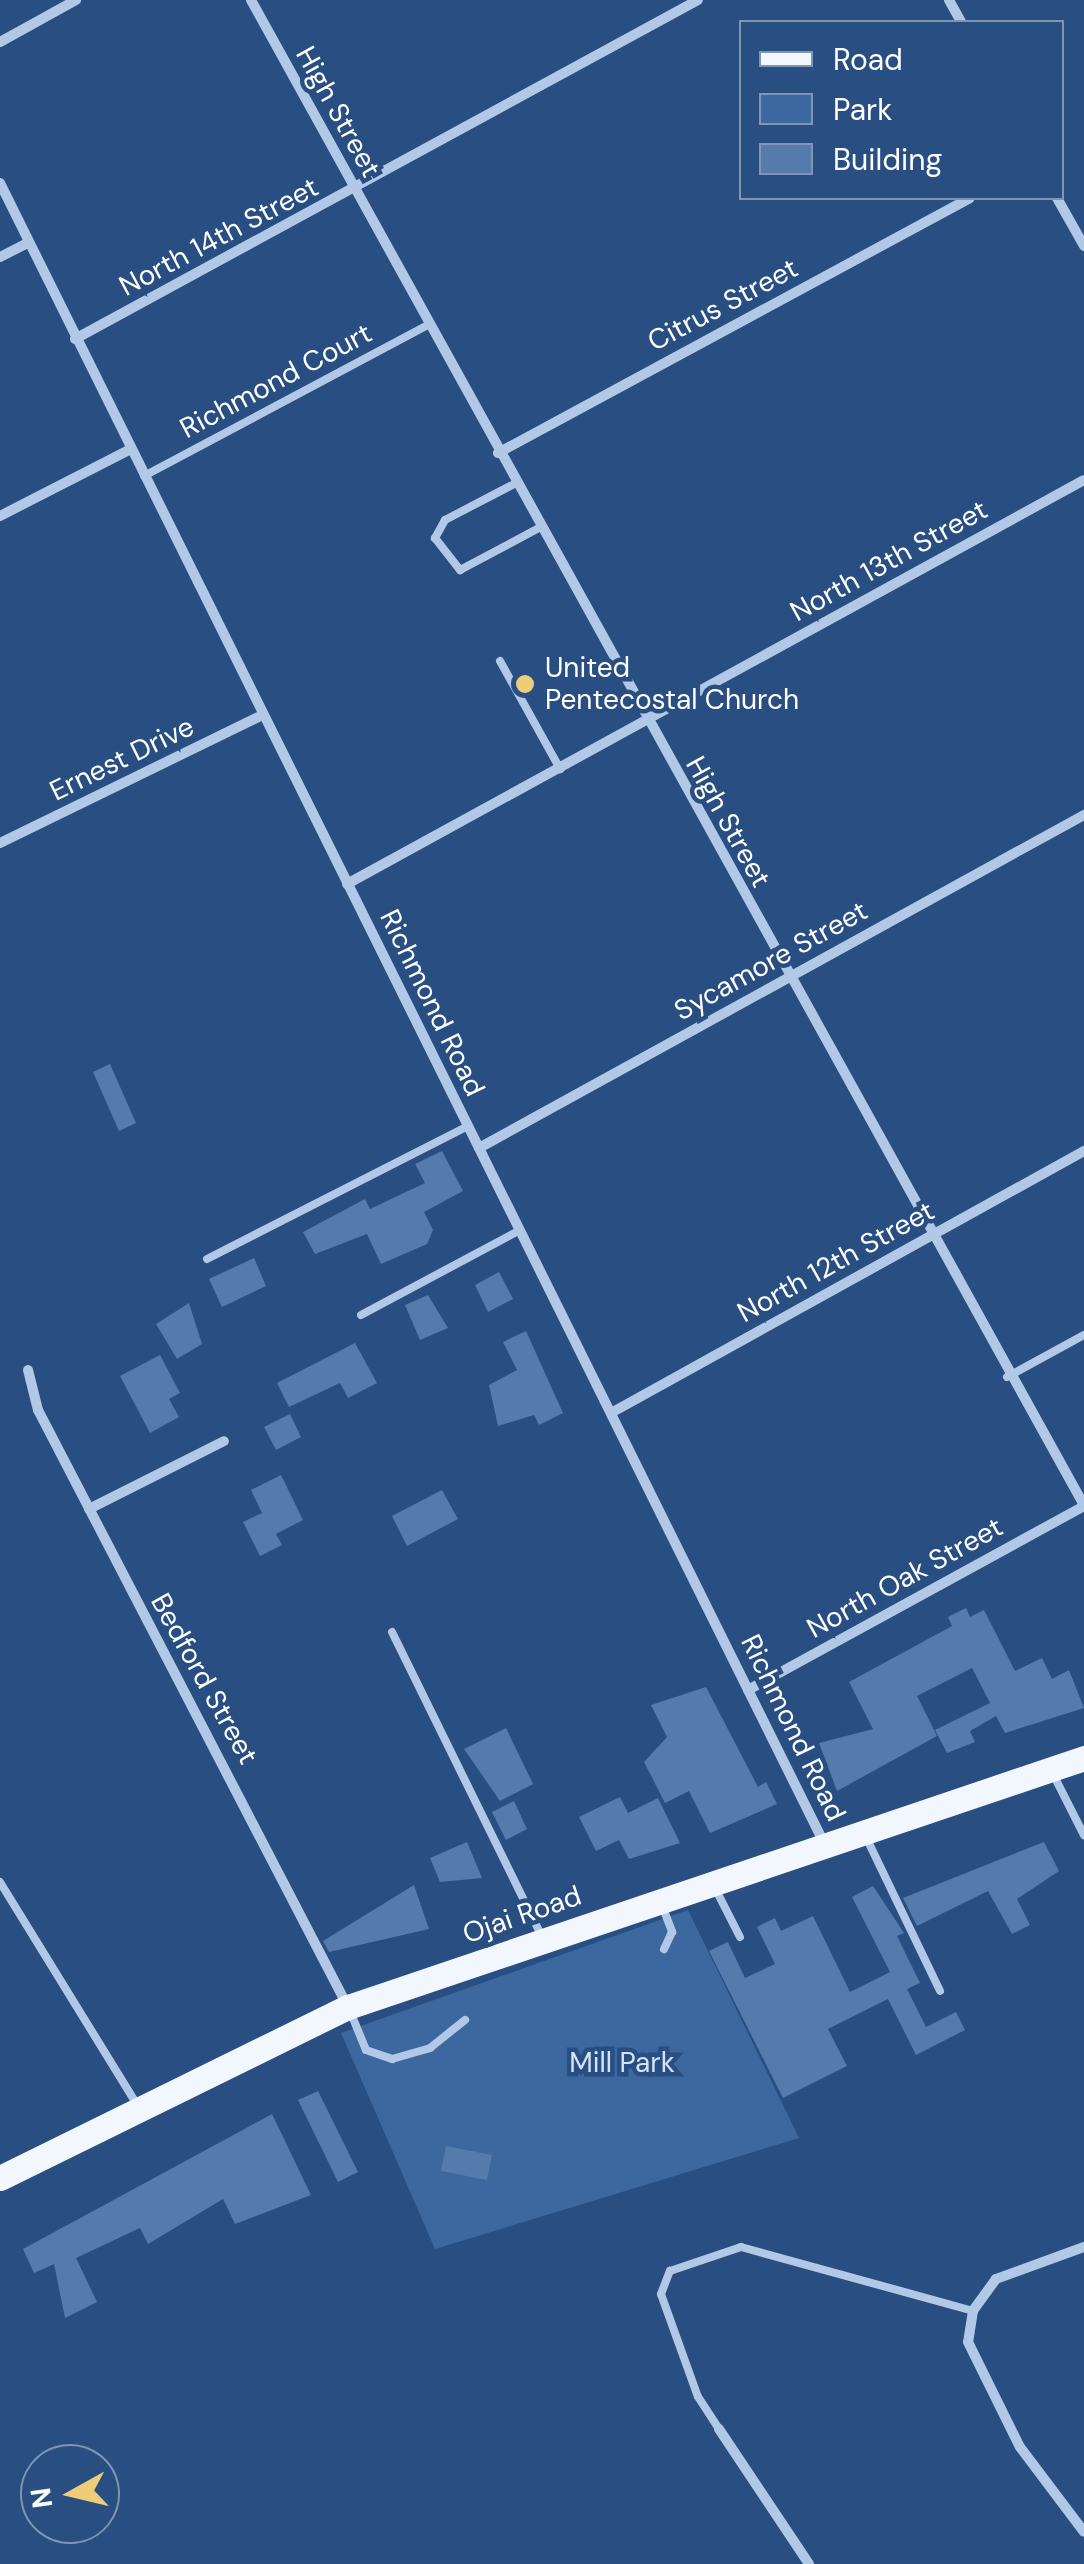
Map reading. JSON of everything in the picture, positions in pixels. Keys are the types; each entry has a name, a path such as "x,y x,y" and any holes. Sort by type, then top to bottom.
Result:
{"main road":[{"name":"Ojai Road","path":"0,2178 348,2007 1084,1758"}],"street":[{"path":"0,42 76,0"},
{"name":"High Street","path":"251,0 1006,1377 1084,1505"},
{"name":"North 14th Street","path":"75,338 356,190 698,0"},
{"name":"Richmond Road","path":"0,183 824,1843"},
{"name":"Citrus Street","path":"498,453 966,200"},
{"path":"1058,200 1084,246"},
{"path":"0,256 28,243"},
{"path":"0,516 131,449"},
{"name":"North 13th Street","path":"347,884 1084,480"},
{"name":"Ernest Drive","path":"0,843 263,715"},
{"name":"Sycamore Street","path":"479,1148 1084,814"},
{"name":"North 12th Street","path":"610,1413 1084,1151"},
{"name":"Bedford Street","path":"28,1370 38,1410 348,2007"},
{"path":"89,1508 224,1441"},
{"name":"North Oak Street","path":"748,1690 1084,1505"},
{"path":"1084,2247 996,2279 973,2311 974,2370 1084,2532"},
{"path":"720,2429 809,2564"}],"lane":[{"name":"Richmond Court","path":"144,476 428,324"},
{"path":"516,483 445,520 435,538 460,570 541,527"},
{"path":"500,661 560,770"},
{"path":"208,1259 468,1126"},
{"path":"361,1314 520,1230"},
{"path":"1006,1377 1084,1335"},
{"path":"392,1632 543,1940"},
{"path":"1051,1769 1084,1835"},
{"path":"863,1831 940,1991"},
{"path":"0,1882 140,2108"},
{"path":"712,1883 740,1938"},
{"path":"660,1900 672,1932 664,1948"},
{"path":"348,2007 366,2050 392,2060 430,2048 465,2020"},
{"path":"720,2429 698,2397 660,2294 670,2271 741,2247 973,2311"}],"green space":[{"name":"Mill Park","path":"688,1910 799,2138 435,2249 341,2033"}],"building":[{"path":"110,1064 136,1123 119,1131 93,1072"},
{"path":"442,1151 463,1191 424,1212 433,1230 427,1244 381,1264 367,1234 315,1254 303,1232 365,1199 370,1209 425,1183 415,1164"},
{"path":"254,1258 266,1286 222,1307 209,1279"},
{"path":"499,1272 513,1299 488,1312 475,1285"},
{"path":"428,1295 448,1328 420,1340 405,1305"},
{"path":"189,1303 202,1344 177,1359 156,1324"},
{"path":"526,1331 563,1413 539,1425 534,1415 498,1426 489,1385 517,1370 503,1342"},
{"path":"355,1343 377,1383 348,1398 340,1383 289,1407 277,1383"},
{"path":"160,1355 180,1393 169,1399 179,1417 150,1433 120,1376"},
{"path":"290,1414 301,1437 276,1450 264,1427"},
{"path":"281,1475 303,1520 276,1534 282,1545 260,1556 243,1522 262,1513 251,1490"},
{"path":"442,1490 458,1519 407,1546 392,1516"},
{"path":"966,1608 970,1617 984,1610 1015,1671 1042,1658 1052,1679 1069,1670 1084,1708 1005,1733 996,1716 970,1731 975,1742 947,1753 935,1730 990,1703 972,1668 917,1696 937,1736 837,1791 819,1743 873,1729 849,1682 952,1626 948,1617"},
{"path":"706,1687 758,1787 766,1782 777,1804 710,1833 689,1791 665,1803 644,1762 667,1737 651,1705"},
{"path":"506,1728 533,1784 500,1801 464,1749"},
{"path":"620,1797 628,1813 658,1798 680,1843 629,1859 619,1840 596,1851 579,1817"},
{"path":"514,1801 527,1829 506,1840 492,1812"},
{"path":"467,1842 482,1878 440,1882 430,1858"},
{"path":"1044,1842 1059,1871 1017,1899 1030,1925 1012,1934 988,1891 917,1926 903,1898"},
{"path":"414,1885 429,1929 329,1952 323,1941"},
{"path":"873,1886 904,1933 897,1936 920,1983 907,1989 926,2027 956,2012 965,2030 916,2055 888,1999 828,2029 847,2066 783,2098 709,1951 728,1942 745,1978 775,1964 757,1927 775,1918 781,1931 813,1916 850,1992 890,1972 852,1897"},
{"path":"318,2091 358,2172 338,2182 298,2100"},
{"path":"272,2114 311,2195 235,2224 223,2199 148,2244 140,2228 76,2258 97,2302 65,2318 54,2264 34,2273 23,2249"},
{"path":"446,2146 492,2155 487,2180 441,2171"}],"place":[{"name":"United Pentecostal Church","path":"525,684"}]}
